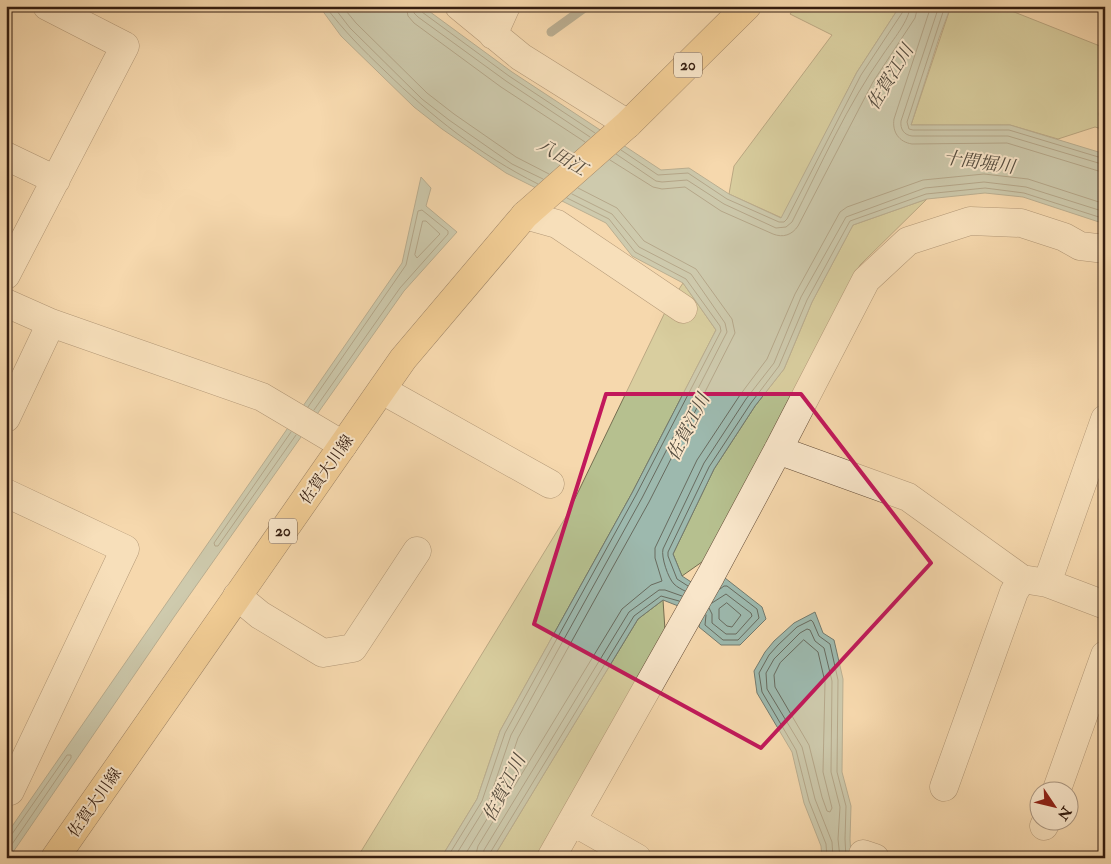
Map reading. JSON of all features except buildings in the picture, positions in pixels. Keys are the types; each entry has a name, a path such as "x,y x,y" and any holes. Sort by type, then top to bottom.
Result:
{"main road":[{"name":"20","path":"525,215 628,124 747,6"},
{"name":"佐賀大川線","path":"55,858 403,359 525,215"}],"street":[{"path":"6,275 125,46 47,6"},
{"path":"459,6 521,57 628,124"},
{"path":"493,35 506,6"},
{"path":"6,156 56,180"},
{"path":"525,215 557,224 683,309"},
{"path":"551,858 710,575 778,450 866,280 908,241 970,221 1021,223 1064,237 1080,246 1105,249"},
{"path":"6,303 51,324 262,397 342,445"},
{"path":"6,418 51,324"},
{"path":"382,390 550,484"},
{"path":"944,787 1014,592 1034,581 1105,418"},
{"path":"778,450 908,497 1034,581 1105,605"},
{"path":"6,493 125,549 10,791 6,789"},
{"path":"237,596 260,614 323,653 353,648 417,551"},
{"path":"1060,782 1105,655"},
{"path":"572,821 637,858"}],"highlighted area":[{"path":"606,394 801,394 931,563 761,748 534,624"}],"green space":[{"path":"796,6 900,6 857,72 782,218 729,194 734,166 832,35 790,14"},
{"path":"951,6 999,6 1105,48 1105,130 1095,127 1058,139 1010,125 911,125"},
{"path":"927,199 860,265 709,557 682,576 673,554 714,469 755,406 784,369 812,302 853,225"},
{"path":"683,283 716,330 632,493 500,731 477,799 441,858 357,858 567,515 668,306"},
{"path":"663,600 665,630 543,858 493,858 638,619"}],"water":[{"path":"319,6 422,6 512,72 661,170 689,168 729,194 781,218 857,72 900,6 951,6 911,125 1010,125 1105,154 1105,224 1023,197 985,193 927,199 853,225 812,302 784,369 755,406 714,469 673,554 682,576 708,593 725,578 762,607 766,619 740,645 721,645 699,627 701,615 663,600 638,619 493,858 441,858 477,799 500,731 632,493 716,330 683,283 632,256 606,223 506,173 442,129 414,107 341,36"},
{"path":"421,177 431,188 426,206 457,232 404,291 174,617 9,858 6,858 6,835 402,263"},
{"path":"815,612 823,633 834,640 843,679 842,772 851,806 851,858 822,858 821,846 804,803 792,752 757,693 754,671 765,652 794,623"}],"waterway":[{"path":"551,32 587,6"}],"water label":[{"name":"佐賀江川","path":"890,77"},
{"name":"八田江","path":"562,157"},
{"name":"十間堀川","path":"979,162"},
{"name":"佐賀江川","path":"688,427"},
{"name":"佐賀江川","path":"504,788"}]}
